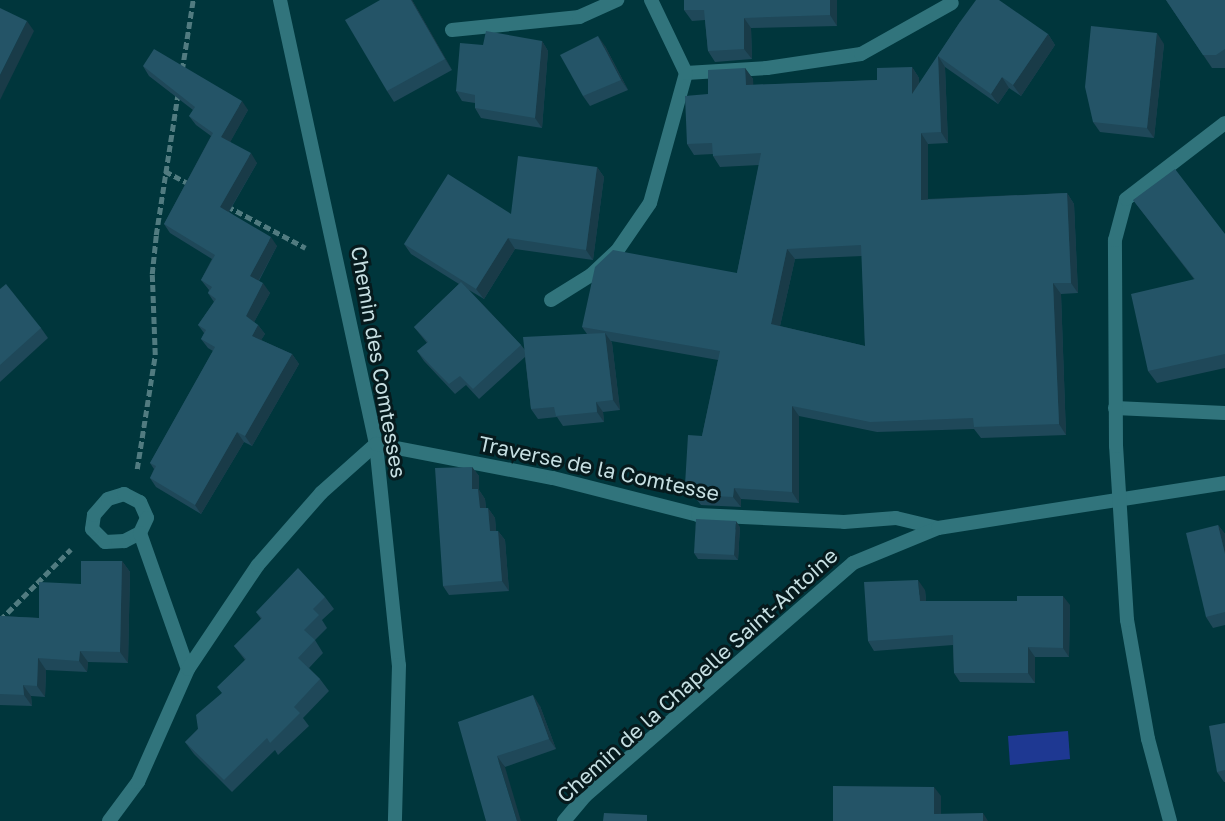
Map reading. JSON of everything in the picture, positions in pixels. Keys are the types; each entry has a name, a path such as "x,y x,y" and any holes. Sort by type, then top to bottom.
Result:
{"street":[{"name":"Chemin des Comtesses","path":"280,0 341,267 376,443 399,665 396,821"},
{"path":"452,30 579,17 617,0"},
{"path":"551,300 591,275 617,251 650,203 686,73 651,0"},
{"path":"686,73 767,68 861,54 952,3"},
{"path":"1170,821 1136,681 1119,501 1115,408 1115,240 1119,216 1126,198 1142,183 1225,123"},
{"path":"1115,408 1225,413"},
{"path":"109,821 138,782 188,669 258,565 321,493 376,443"},
{"name":"Traverse de la Comtesse","path":"376,443 553,478 698,516 844,522 896,518 938,528"},
{"name":"Chemin de la Chapelle Saint-Antoine","path":"564,821 585,796 853,563 938,528 1225,483"},
{"path":"128,496 140,502 147,518 140,533 124,541 105,542 92,529 94,515 108,499 128,496"},
{"path":"140,533 188,669"}],"path":[{"path":"181,75 193,0"},
{"path":"128,496 150,406 155,355 152,274 179,86"},
{"path":"165,171 199,191"},
{"path":"222,204 341,267"},
{"path":"0,620 92,529"}],"shaded area":[{"path":"1068,731 1070,759 1010,765 1008,736"}],"building":[{"path":"380,0 411,0 445,59 387,91 345,20"},
{"path":"684,0 830,0 830,15 744,18 744,49 708,51 704,10 684,10"},
{"path":"976,0 999,0 1048,34 1013,85 1002,77 991,94 938,56 941,132 921,133 921,200 1067,193 1071,283 1053,283 1059,424 974,427 973,418 870,422 792,406 792,492 734,488 733,497 693,495 694,486 685,485 688,435 702,436 720,351 582,327 595,267 613,250 737,273 761,153 713,156 712,143 687,144 685,96 708,94 708,70 745,68 746,85 877,80 877,68 912,67 912,94","holes":["861,245 865,346 771,324 787,249"]},
{"path":"1166,0 1225,0 1225,49 1216,55 1203,55"},
{"path":"0,8 27,21 0,75"},
{"path":"1091,26 1157,33 1147,128 1093,122 1085,87"},
{"path":"486,31 542,41 535,118 475,108 475,95 456,91 460,43 483,45"},
{"path":"598,36 621,80 583,96 560,55"},
{"path":"154,49 242,101 221,137 251,153 220,207 271,237 250,276 263,283 246,316 258,325 252,336 292,354 245,436 237,432 195,505 150,478 156,466 150,463 215,347 201,339 206,330 198,325 216,299 208,293 212,287 201,280 215,255 164,224 213,133 189,116 195,107 143,66"},
{"path":"518,156 597,167 586,250 508,238 476,289 404,244 448,174 511,214"},
{"path":"1175,169 1225,234 1225,354 1148,371 1131,294 1195,279 1133,200"},
{"path":"461,282 521,345 473,389 460,376 449,384 432,367 417,351 428,342 414,327"},
{"path":"6,284 41,328 0,365 0,289"},
{"path":"605,333 613,400 596,402 597,412 556,416 554,407 531,409 523,337"},
{"path":"472,467 472,489 478,489 480,508 488,508 490,531 498,531 502,581 443,586 435,468"},
{"path":"696,519 736,521 734,555 694,553"},
{"path":"1218,525 1225,554 1225,612 1206,617 1186,533"},
{"path":"81,561 122,561 120,652 80,651 79,661 38,658 37,686 23,685 24,695 0,694 0,616 39,618 39,582 81,584"},
{"path":"298,568 325,597 313,609 319,615 304,630 315,640 298,658 320,679 294,707 300,713 270,743 267,738 224,780 185,742 198,729 196,715 222,693 217,687 246,659 234,646 262,618 256,612"},
{"path":"918,580 920,601 1017,601 1017,596 1063,596 1063,648 1028,647 1028,673 954,673 953,635 868,641 864,582"},
{"path":"533,695 549,739 497,756 517,821 486,821 458,722"},
{"path":"1225,723 1225,770 1217,772 1209,726"},
{"path":"833,786 934,787 934,814 983,813 983,821 833,821"},
{"path":"604,813 647,815 647,821 603,821"}]}
